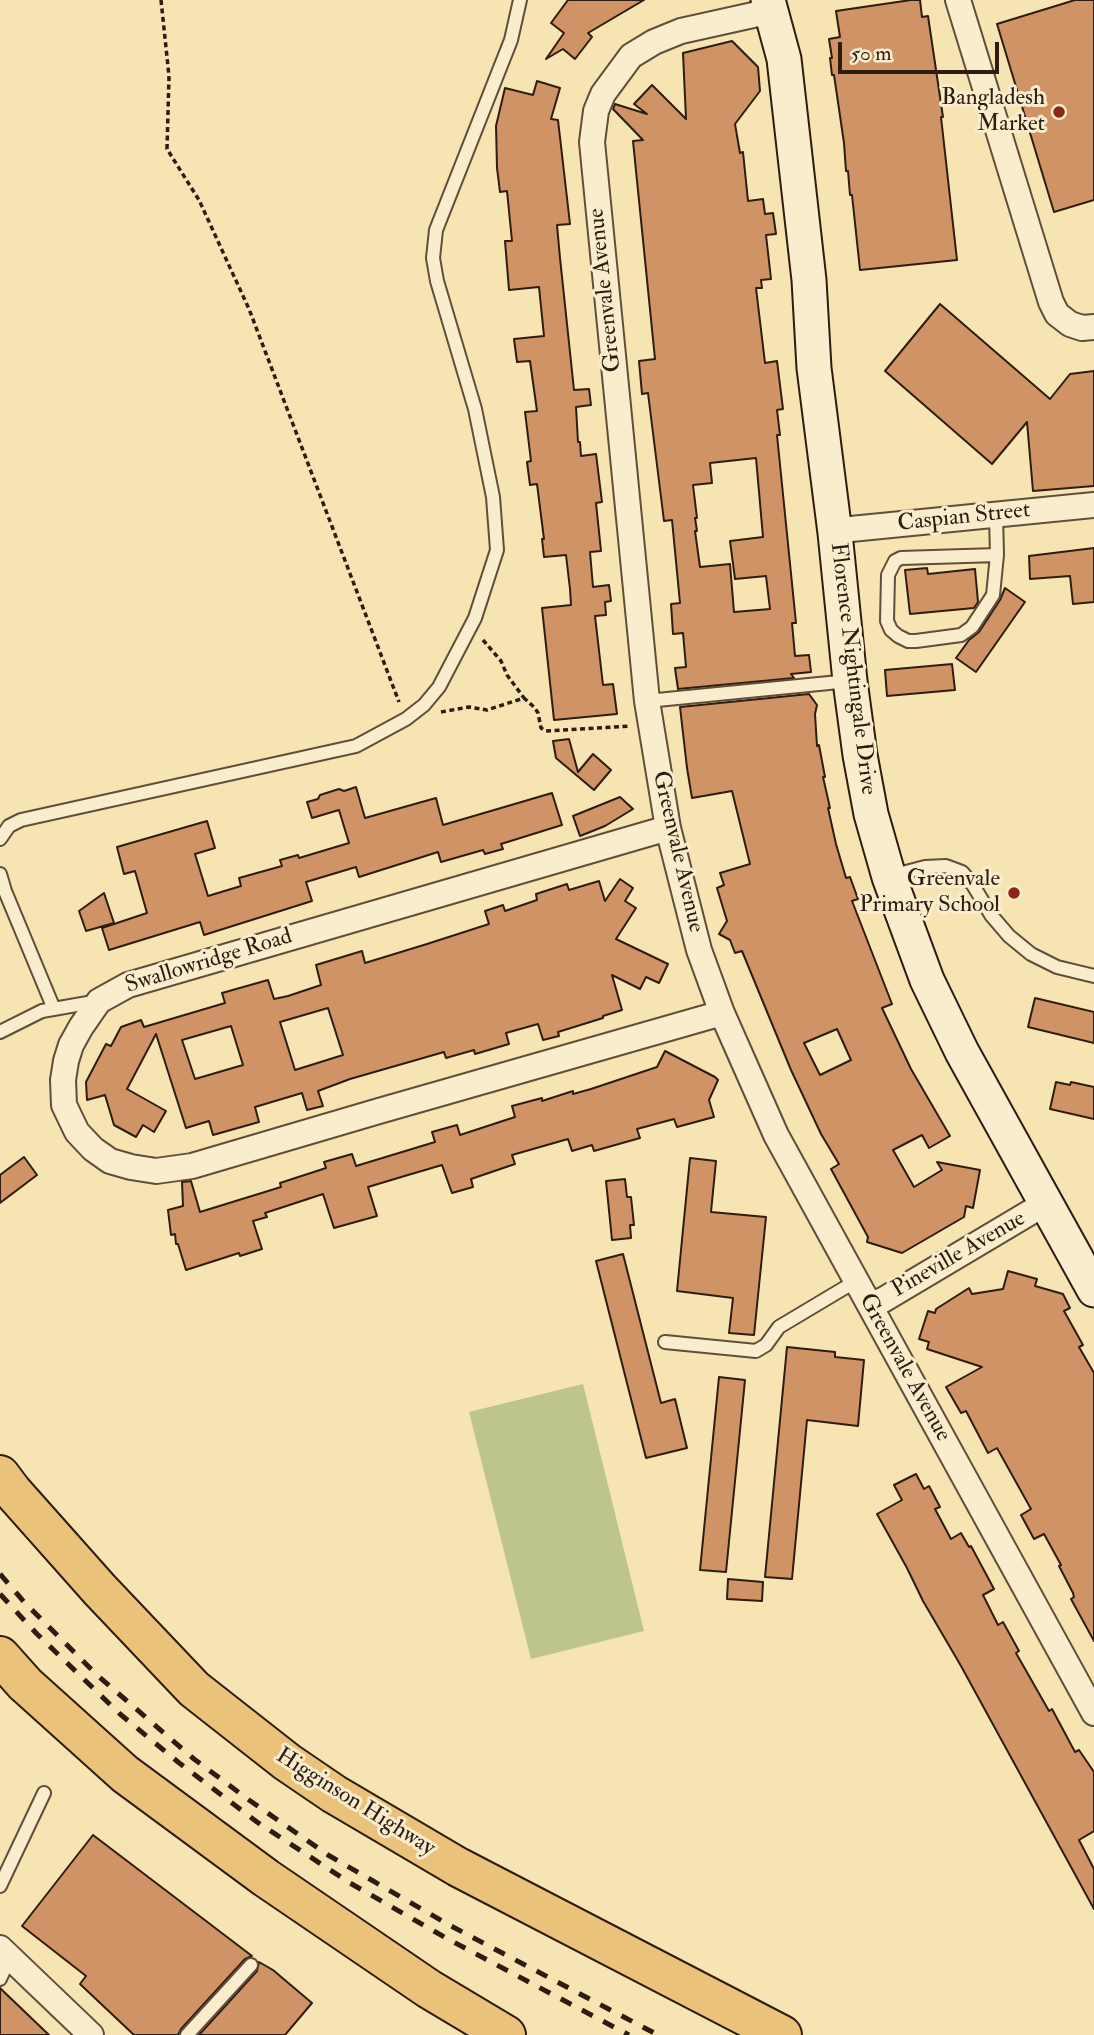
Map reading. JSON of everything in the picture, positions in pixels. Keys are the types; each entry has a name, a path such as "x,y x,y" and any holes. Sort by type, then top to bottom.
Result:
{"highway":[{"name":"Higginson Highway","path":"0,1475 100,1590 194,1689 287,1762 334,1794 458,1867 782,2035"},
{"path":"0,1656 25,1684 125,1774 277,1885 429,1989 506,2035"}],"street":[{"path":"958,0 1051,302 1057,314 1070,324 1082,328 1094,327"},
{"name":"Florence Nightingale Drive","path":"770,5 783,59 797,169 809,281 814,368 850,681 871,814 889,877 926,980 962,1052 1094,1290"},
{"name":"Greenvale Avenue","path":"770,5 681,31 631,56 603,94 596,111 592,142 647,701 668,828 699,950 722,1013 776,1135 1094,1713"},
{"name":"Caspian Street","path":"835,533 1094,505"},
{"name":"Swallowridge Road","path":"668,828 128,985 99,1001 71,1045 63,1080 64,1105 77,1132 93,1149 110,1161 156,1171 192,1166 722,1013"},
{"name":"Pineville Avenue","path":"870,1305 883,1300 1046,1203"},
{"path":"3,1961 92,2035"}],"lane":[{"path":"0,839 9,827 21,820 356,746 406,719 425,705 439,687 472,624 497,550 493,497 475,410 437,281 433,258 436,230 510,40 520,0"},
{"path":"996,515 998,555 993,595 972,627 961,635 916,641 898,636 891,630 887,621 888,575 895,561 901,558 998,555"},
{"path":"647,701 850,681"},
{"path":"889,877 925,867 946,866 962,872 991,915 1009,936 1031,954 1056,967 1094,976"},
{"path":"0,874 54,1009"},
{"path":"0,1032 42,1011 99,1001"},
{"path":"665,1342 756,1351 766,1345 779,1327 856,1281"},
{"path":"0,1886 44,1793"},
{"path":"187,2035 251,1965"}],"path":[{"path":"161,0 169,76 167,149 199,200 249,309 406,719 462,707 487,710 524,698"},
{"path":"472,624 501,661 507,675 524,698 535,708 541,728 546,731 650,726"}],"green space":[{"path":"583,1384 644,1631 531,1659 469,1412"}],"building":[{"path":"568,0 644,0 588,33 592,37 575,59 563,49 546,59 564,33 551,23"},
{"path":"920,0 922,17 928,16 943,117 957,260 860,270 829,39 840,37 836,11"},
{"name":"Bangladesh Market","path":"1075,0 1094,0 1094,200 1054,212 997,24"},
{"path":"732,41 758,67 760,91 735,124 740,153 743,152 748,201 763,199 765,214 773,213 776,234 766,235 771,279 761,280 762,288 756,288 765,363 777,361 783,409 777,410 780,435 777,435 796,623 792,623 795,656 809,655 811,672 791,674 794,678 678,689 675,668 686,667 683,633 673,634 671,604 680,603 672,520 664,521 648,393 642,394 639,361 655,359 633,141 643,140 613,109 615,104 647,114 634,104 652,85 686,119 683,53","holes":["756,458 763,537 730,541 735,579 766,576 770,609 734,612 730,564 700,567 693,485 712,483 710,463"]},
{"path":"537,81 560,88 551,119 558,120 570,224 557,225 560,258 574,390 589,389 591,405 576,407 578,442 581,456 596,454 602,502 596,503 601,551 590,552 593,587 609,585 611,601 605,602 606,615 595,616 603,685 613,684 617,714 554,720 542,608 571,605 570,589 566,555 544,557 537,484 530,485 527,462 531,461 525,412 537,411 530,361 517,362 514,339 544,336 539,287 509,290 505,241 512,241 507,191 500,192 497,168 496,126 505,88 533,95"},
{"path":"940,304 1050,399 1070,374 1094,371 1094,486 1033,491 1027,422 992,464 885,371"},
{"path":"1094,548 1094,602 1073,604 1070,576 1030,579 1029,556"},
{"path":"927,568 928,574 975,569 978,602 974,608 910,614 905,570"},
{"path":"1005,588 1025,602 976,672 956,658 969,640 979,632"},
{"path":"952,664 955,690 887,696 885,670"},
{"path":"809,694 817,705 817,746 819,745 825,777 828,808 846,878 850,877 858,899 852,901 892,1004 882,1008 911,1069 950,1136 929,1148 922,1135 893,1150 914,1187 942,1170 937,1162 980,1170 973,1208 966,1206 964,1217 902,1253 867,1242 868,1237 831,1169 839,1164 821,1134 791,1070 742,951 735,953 730,940 719,934 727,921 717,888 724,885 720,873 750,864 732,791 692,798 680,707","holes":["837,1029 851,1060 820,1075 804,1043"]},
{"path":"569,739 578,772 593,754 611,770 594,790 556,758 553,741"},
{"path":"356,787 365,818 436,798 443,825 552,793 562,825 501,844 503,849 485,854 483,850 441,862 438,852 359,877 356,867 306,882 312,901 204,935 200,922 109,950 102,928 147,913 135,871 124,874 117,847 207,821 215,848 195,854 208,896 241,886 239,878 282,866 280,860 298,855 299,858 349,843 339,810 312,818 307,802 339,789 344,791"},
{"path":"620,797 633,809 605,826 580,836 573,816"},
{"path":"620,879 633,888 625,901 636,908 616,939 668,964 659,983 646,977 640,989 612,975 622,1010 558,1032 559,1036 543,1040 538,1024 506,1033 509,1044 475,1054 474,1050 446,1058 444,1052 318,1091 323,1106 307,1110 302,1093 255,1107 259,1122 213,1135 209,1121 186,1128 156,1034 127,1089 166,1111 154,1132 143,1125 136,1137 114,1125 105,1095 87,1100 86,1082 106,1044 111,1046 121,1027 141,1020 144,1027 225,1003 222,993 268,980 274,999 288,996 321,985 316,965 362,951 365,963 489,924 485,911 503,905 505,911 537,900 536,894 567,884 569,890 599,881 605,901","holes":["328,1008 343,1055 295,1070 280,1022","231,1026 243,1065 195,1079 182,1040"]},
{"path":"104,893 114,923 86,931 79,911"},
{"path":"1035,998 1094,1012 1094,1043 1028,1027"},
{"path":"665,1051 718,1080 709,1100 714,1117 677,1127 674,1119 637,1129 640,1138 594,1151 592,1145 572,1151 568,1139 512,1155 515,1164 471,1179 473,1187 452,1193 442,1165 368,1187 377,1216 334,1228 323,1194 265,1213 267,1217 253,1221 262,1249 240,1256 239,1253 186,1270 175,1234 171,1235 168,1210 183,1206 182,1182 191,1181 200,1212 281,1187 280,1183 326,1168 324,1162 352,1154 356,1166 435,1142 432,1132 457,1125 460,1135 515,1117 512,1106 542,1098 542,1101 573,1091 573,1094 657,1067"},
{"path":"1056,1082 1094,1087 1094,1119 1050,1109"},
{"path":"24,1157 37,1175 0,1203 0,1175"},
{"path":"690,1158 716,1161 711,1212 766,1217 754,1335 729,1333 733,1298 677,1291"},
{"path":"625,1179 627,1197 631,1197 634,1225 630,1225 631,1238 612,1240 606,1181"},
{"path":"623,1254 661,1403 675,1399 687,1448 646,1458 596,1261"},
{"path":"1008,1271 1037,1279 1035,1286 1063,1294 1070,1308 1064,1311 1083,1345 1079,1347 1094,1373 1094,1641 1071,1599 1074,1597 1073,1593 1044,1534 1034,1539 1021,1515 1031,1509 997,1448 988,1453 966,1411 961,1413 946,1387 982,1367 927,1349 929,1342 919,1339 928,1311 935,1313 936,1309 969,1288 972,1294 1003,1289"},
{"path":"787,1347 835,1352 835,1357 864,1360 858,1426 807,1420 792,1579 765,1577"},
{"path":"719,1377 745,1380 726,1572 700,1570"},
{"path":"916,1474 924,1489 929,1486 940,1507 935,1509 951,1539 961,1533 969,1547 971,1546 994,1589 983,1595 998,1625 1003,1622 1019,1651 1016,1653 1049,1711 1052,1709 1075,1752 1079,1750 1094,1772 1094,1831 1079,1840 1094,1869 1094,1909 877,1514 902,1500 894,1485"},
{"path":"728,1579 763,1582 762,1601 727,1599"},
{"path":"93,1835 252,1956 245,1959 178,2035 134,2035 80,1984 86,1976 22,1926"},
{"path":"259,1962 273,1970 312,2003 285,2035 199,2035 257,1971"},
{"path":"0,1988 49,2035 0,2035"}],"railway":[{"path":"0,1574 97,1675 194,1759 249,1800 328,1855 451,1926 658,2035"},
{"path":"0,1594 37,1634 120,1714 257,1822 350,1883 446,1938 629,2035"}],"place":[{"name":"Bangladesh Market","path":"1059,112"},
{"name":"Greenvale Primary School","path":"1014,893"}]}
